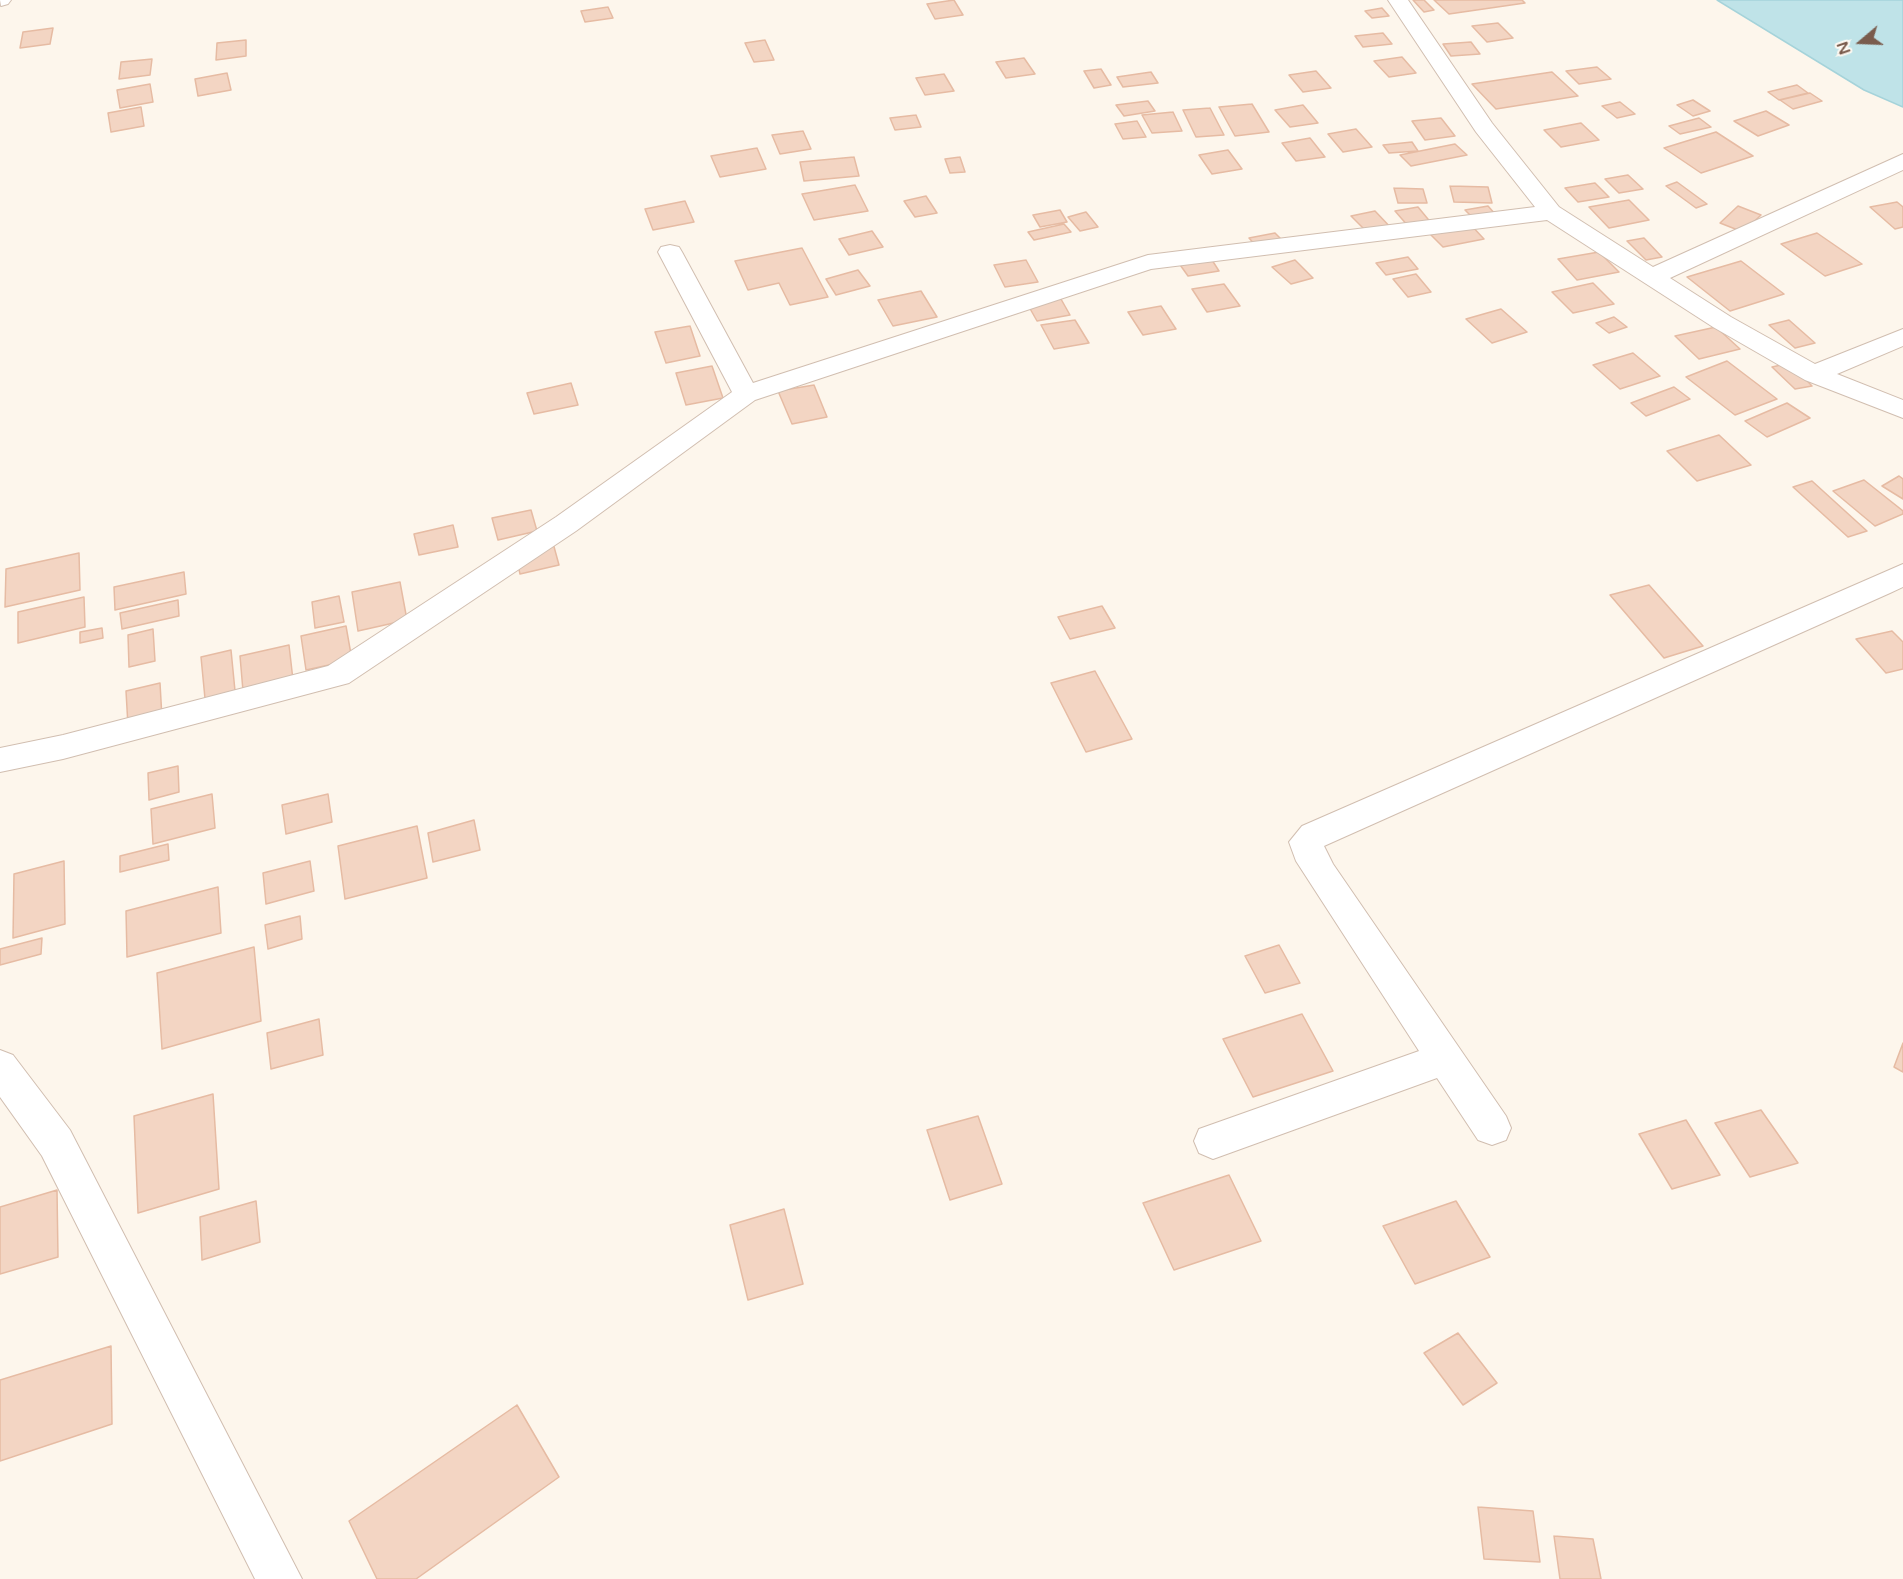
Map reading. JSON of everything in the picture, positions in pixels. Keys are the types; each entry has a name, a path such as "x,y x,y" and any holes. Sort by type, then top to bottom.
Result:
{"street":[{"path":"1398,0 1484,127 1551,212 1722,322 1814,374 1903,410"},
{"path":"1651,277 1903,161"},
{"path":"0,760 63,747 338,675 566,524 746,394 1148,262 1551,212"},
{"path":"670,252 746,394"},
{"path":"1814,374 1903,337"},
{"path":"1492,1128 1321,874 1308,851 1306,842 1314,835 1903,574"},
{"path":"1213,1141 1447,1058"},
{"path":"0,1067 56,1143 279,1579"}],"water":[{"path":"1717,0 1903,0 1903,107 1864,90"}],"building":[{"path":"954,0 963,15 935,19 927,4"},
{"path":"1413,0 1424,0 1434,10 1424,12"},
{"path":"1434,0 1522,0 1525,3 1449,14"},
{"path":"608,7 613,18 585,22 581,11"},
{"path":"1382,8 1389,16 1372,18 1365,11"},
{"path":"1498,23 1513,38 1487,42 1472,26"},
{"path":"53,28 50,44 20,48 23,32"},
{"path":"1383,33 1392,44 1363,47 1355,36"},
{"path":"246,40 246,56 216,60 217,43"},
{"path":"765,40 774,60 754,62 745,43"},
{"path":"1471,42 1480,54 1451,56 1443,44"},
{"path":"1402,57 1416,73 1389,77 1374,61"},
{"path":"1024,58 1035,74 1006,78 996,62"},
{"path":"152,59 150,75 119,79 121,62"},
{"path":"1597,67 1611,79 1579,84 1566,71"},
{"path":"1101,69 1111,85 1094,88 1084,71"},
{"path":"1316,71 1331,88 1303,92 1289,75"},
{"path":"1151,72 1158,83 1123,87 1117,77"},
{"path":"1552,72 1578,96 1496,109 1472,84"},
{"path":"227,73 231,90 198,96 195,79"},
{"path":"944,74 954,91 925,95 916,78"},
{"path":"150,84 153,102 120,108 117,90"},
{"path":"1797,85 1808,93 1779,100 1768,92"},
{"path":"1810,93 1822,101 1793,109 1780,100"},
{"path":"1693,100 1710,111 1693,116 1677,105"},
{"path":"1148,101 1155,111 1124,116 1116,105"},
{"path":"1620,102 1635,114 1617,118 1602,106"},
{"path":"1252,104 1269,132 1235,136 1219,107"},
{"path":"1303,105 1318,123 1290,127 1275,110"},
{"path":"141,107 144,126 111,132 108,113"},
{"path":"1210,108 1224,135 1196,137 1183,110"},
{"path":"1766,111 1789,125 1758,136 1734,121"},
{"path":"1173,112 1182,131 1152,133 1142,115"},
{"path":"916,115 921,127 895,130 890,118"},
{"path":"1441,118 1455,136 1425,140 1412,121"},
{"path":"1699,118 1711,127 1680,134 1669,126"},
{"path":"1137,121 1146,137 1123,139 1115,124"},
{"path":"1581,123 1599,140 1561,147 1544,130"},
{"path":"1356,129 1372,147 1343,152 1328,134"},
{"path":"803,131 811,149 780,154 772,135"},
{"path":"1716,132 1753,156 1701,173 1664,148"},
{"path":"1310,138 1325,157 1296,161 1282,143"},
{"path":"1412,142 1418,151 1389,153 1383,145"},
{"path":"1455,144 1467,155 1411,166 1400,155"},
{"path":"757,148 766,169 720,177 711,156"},
{"path":"1228,150 1242,169 1212,174 1199,155"},
{"path":"854,157 859,176 804,181 800,162"},
{"path":"960,157 965,172 950,173 945,159"},
{"path":"1628,175 1643,189 1619,193 1605,179"},
{"path":"1677,182 1707,204 1696,208 1666,186"},
{"path":"1595,183 1609,197 1578,202 1565,188"},
{"path":"855,185 868,211 814,220 802,194"},
{"path":"1450,186 1488,187 1492,203 1454,202"},
{"path":"1394,188 1423,189 1427,203 1398,203"},
{"path":"926,196 937,213 915,217 904,201"},
{"path":"1629,200 1649,220 1609,228 1589,207"},
{"path":"685,201 694,222 653,230 645,209"},
{"path":"1897,202 1903,207 1903,227 1895,229 1870,207"},
{"path":"1488,206 1496,215 1474,219 1465,210"},
{"path":"1738,206 1761,215 1743,232 1720,223"},
{"path":"1418,207 1437,230 1415,234 1395,211"},
{"path":"1060,210 1067,222 1040,227 1033,215"},
{"path":"1375,211 1394,231 1371,236 1351,216"},
{"path":"1086,212 1098,227 1080,231 1068,217"},
{"path":"1064,224 1071,232 1034,240 1028,232"},
{"path":"1470,224 1484,239 1443,247 1429,233"},
{"path":"872,231 883,247 849,255 839,239"},
{"path":"1275,233 1282,240 1256,246 1249,238"},
{"path":"1817,233 1862,264 1825,276 1781,244"},
{"path":"1644,238 1662,257 1646,260 1627,241"},
{"path":"802,248 828,297 790,305 779,283 748,290 735,261"},
{"path":"1205,249 1219,271 1188,276 1173,255"},
{"path":"1599,252 1619,272 1577,280 1558,259"},
{"path":"1408,257 1418,269 1386,275 1376,263"},
{"path":"1026,260 1038,282 1005,287 994,265"},
{"path":"1295,260 1313,278 1291,284 1272,267"},
{"path":"1741,261 1784,294 1730,311 1687,277"},
{"path":"858,270 870,286 836,295 826,279"},
{"path":"1416,274 1431,292 1408,297 1393,279"},
{"path":"1593,283 1614,304 1573,313 1552,292"},
{"path":"1224,284 1240,306 1207,312 1192,289"},
{"path":"921,291 937,317 893,326 878,300"},
{"path":"1057,292 1070,315 1037,321 1024,298"},
{"path":"1161,306 1176,329 1143,335 1128,312"},
{"path":"1501,309 1527,332 1492,343 1466,319"},
{"path":"1614,317 1627,327 1609,333 1596,323"},
{"path":"1075,320 1089,343 1054,349 1041,325"},
{"path":"1789,320 1815,343 1795,348 1769,325"},
{"path":"690,326 700,356 666,363 655,332"},
{"path":"1716,327 1740,349 1699,359 1675,336"},
{"path":"1633,353 1660,376 1620,389 1593,365"},
{"path":"1727,361 1777,399 1735,415 1686,377"},
{"path":"1790,363 1812,386 1795,389 1772,367"},
{"path":"712,366 723,398 686,405 676,373"},
{"path":"571,383 578,405 534,414 527,393"},
{"path":"814,385 827,417 792,424 778,391"},
{"path":"1674,387 1690,399 1646,416 1631,403"},
{"path":"1787,403 1810,418 1767,437 1745,421"},
{"path":"1719,435 1751,465 1697,481 1667,451"},
{"path":"1899,476 1903,479 1903,499 1882,486"},
{"path":"1864,480 1903,511 1903,514 1875,526 1833,491"},
{"path":"1812,481 1867,531 1848,537 1793,487"},
{"path":"531,510 537,531 498,540 492,518"},
{"path":"453,525 458,547 419,555 414,534"},
{"path":"553,543 559,565 520,574 515,552"},
{"path":"79,553 80,590 5,607 6,569"},
{"path":"184,572 186,594 115,610 114,587"},
{"path":"400,582 407,620 358,631 352,592"},
{"path":"1649,585 1703,646 1664,658 1610,595"},
{"path":"339,596 344,622 315,628 312,602"},
{"path":"84,597 85,627 18,643 18,612"},
{"path":"178,600 179,616 122,629 120,613"},
{"path":"1102,606 1115,628 1070,639 1058,617"},
{"path":"346,626 352,660 306,670 301,636"},
{"path":"102,628 103,638 80,643 80,632"},
{"path":"153,629 155,661 129,667 128,635"},
{"path":"1892,631 1903,642 1903,669 1886,673 1856,639"},
{"path":"289,645 293,680 243,691 240,656"},
{"path":"231,650 236,701 206,709 201,657"},
{"path":"1095,671 1132,739 1086,752 1051,683"},
{"path":"160,683 162,718 128,726 126,691"},
{"path":"178,766 179,792 149,800 148,773"},
{"path":"212,794 215,828 153,844 151,809"},
{"path":"328,794 332,822 286,834 282,805"},
{"path":"474,820 480,850 433,862 428,833"},
{"path":"417,826 427,878 345,899 338,846"},
{"path":"168,844 169,860 120,872 120,856"},
{"path":"64,861 65,924 13,938 14,874"},
{"path":"310,861 314,891 266,904 263,873"},
{"path":"218,887 221,933 127,957 126,911"},
{"path":"300,916 302,939 268,949 265,925"},
{"path":"42,938 41,954 0,965 0,949"},
{"path":"1279,945 1300,983 1265,993 1245,956"},
{"path":"254,947 261,1021 162,1049 157,973"},
{"path":"1302,1014 1333,1071 1253,1097 1223,1039"},
{"path":"319,1019 323,1055 271,1069 267,1033"},
{"path":"1903,1043 1903,1072 1894,1067"},
{"path":"213,1094 219,1189 138,1213 134,1116"},
{"path":"1761,1110 1798,1163 1750,1177 1715,1123"},
{"path":"978,1116 1002,1184 950,1200 927,1130"},
{"path":"1686,1120 1720,1175 1672,1189 1639,1134"},
{"path":"1229,1175 1261,1241 1174,1270 1143,1203"},
{"path":"57,1190 58,1257 0,1274 0,1207"},
{"path":"256,1201 260,1242 202,1260 200,1217"},
{"path":"1456,1201 1490,1257 1415,1284 1383,1226"},
{"path":"784,1209 803,1284 748,1300 730,1225"},
{"path":"1458,1333 1497,1383 1463,1405 1424,1353"},
{"path":"111,1346 112,1424 0,1461 0,1380"},
{"path":"517,1405 559,1477 416,1579 377,1579 349,1521"},
{"path":"1478,1507 1533,1511 1540,1562 1484,1559"},
{"path":"1554,1536 1593,1539 1601,1579 1560,1579"}]}
